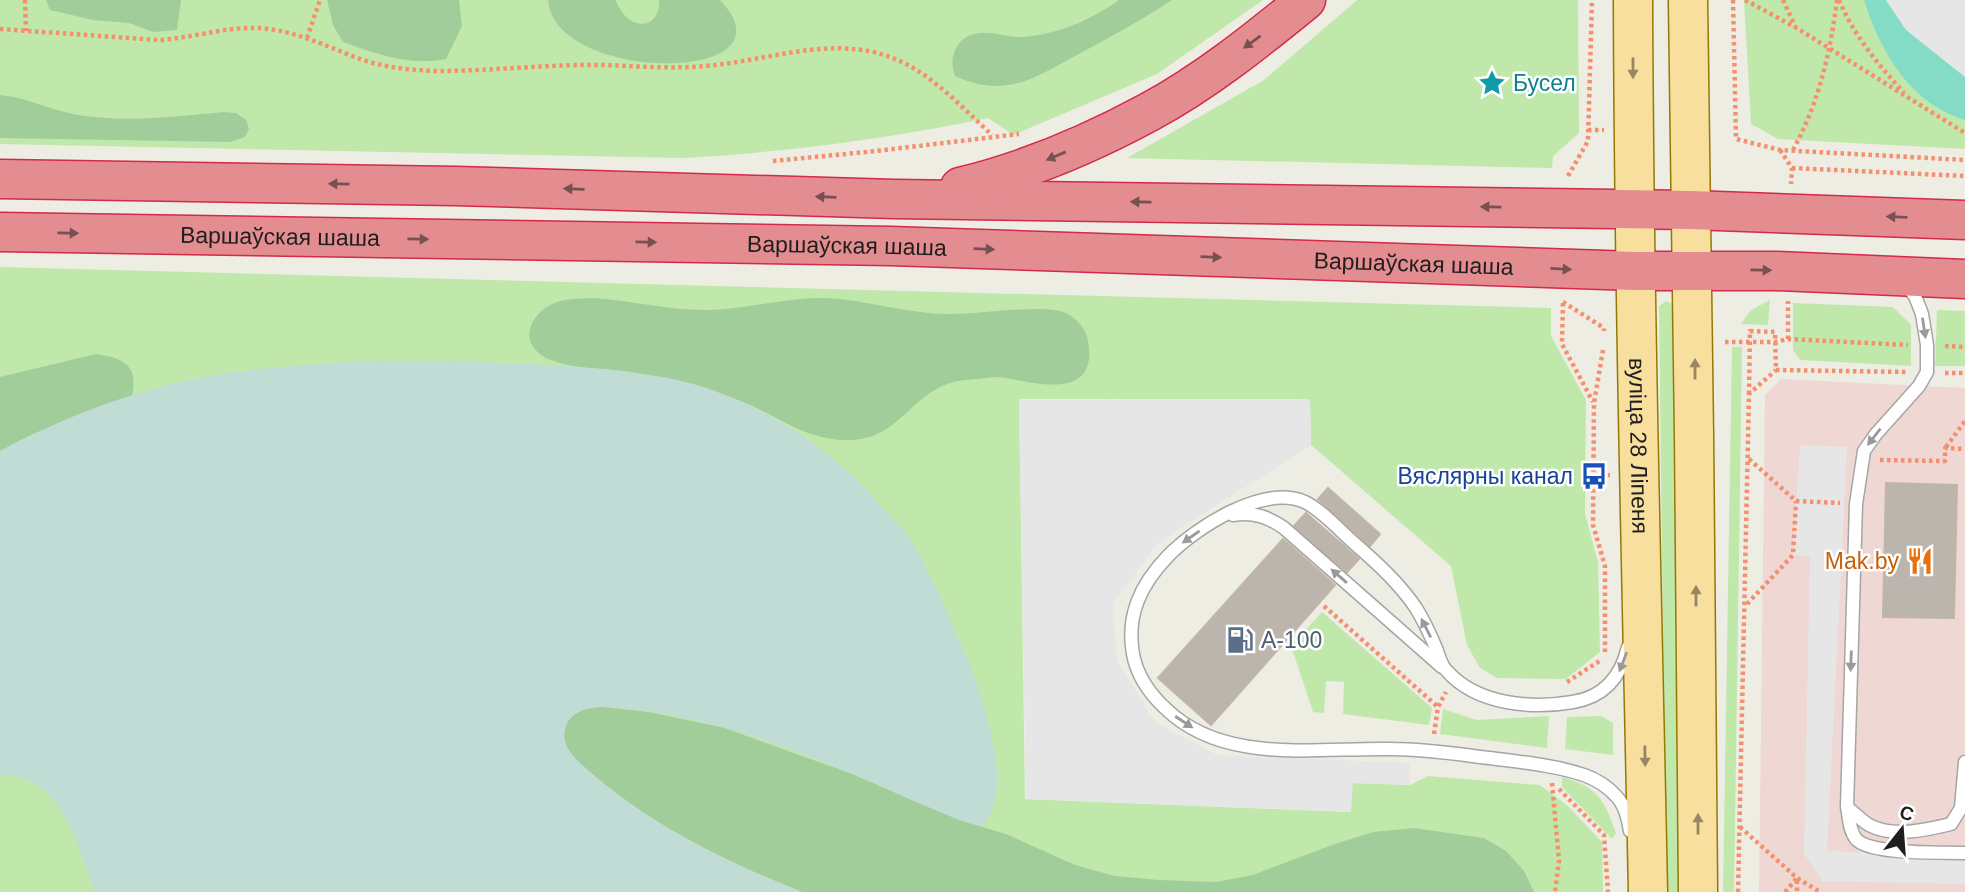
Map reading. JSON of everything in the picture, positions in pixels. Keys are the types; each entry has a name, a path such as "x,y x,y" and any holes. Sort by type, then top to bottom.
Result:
{"highway":[{"path":"894,199 956,188 1022,169 1074,148 1149,112 1228,60 1306,0"},
{"path":"0,178 442,186 894,199 1690,210 1965,219"},
{"name":"Варшаўская шаша","path":"0,232 877,246 1965,279"}],"main road":[{"name":"вуліца 28 Ліпеня","path":"1633,0 1633,209 1647,892"},
{"path":"1688,0 1698,892"}],"lane":[{"path":"1898,276 1915,296 1922,314 1927,345 1927,372 1919,386 1864,451 1856,504 1847,807 1851,832 1858,841 1875,849 1965,853"},
{"path":"1450,674 1408,596 1376,562 1313,507 1295,499 1271,497 1258,500 1188,538 1173,550 1147,581 1136,601 1132,620 1132,651 1141,679 1169,713 1212,738 1278,750 1388,748 1433,751 1555,768 1595,780 1616,796 1628,819 1631,847"},
{"path":"1219,519 1234,514 1256,514 1276,522 1450,674 1479,693 1534,706 1583,700 1598,695 1610,685 1625,659 1629,644 1641,522"},
{"path":"1847,807 1870,825 1892,831 1921,831 1951,824 1961,808 1965,762"}],"path":[{"path":"25,0 26,31"},
{"path":"307,38 320,0"},
{"path":"1567,177 1588,141 1592,0"},
{"path":"1733,0 1736,139 1780,150 1965,160"},
{"path":"1745,0 1795,27 1965,133"},
{"path":"1783,0 1795,27"},
{"path":"1793,150 1815,104 1830,49 1838,0"},
{"path":"1838,0 1861,42 1909,98"},
{"path":"0,29 159,40 250,27 307,38 387,67 438,71 582,65 689,68 821,49 867,51 891,56 914,67 934,81 993,136"},
{"path":"770,161 876,152 1027,133"},
{"path":"1792,168 1965,176"},
{"path":"1558,684 1569,681 1605,658 1605,566 1593,525 1594,403 1604,328 1563,302 1562,344 1594,403"},
{"path":"1738,892 1750,331 1775,332 1776,370"},
{"path":"1750,342 1788,339 1965,347"},
{"path":"1749,394 1776,370 1965,373"},
{"path":"1945,447 1965,421"},
{"path":"1746,604 1793,555 1796,501"},
{"path":"1324,606 1438,706"},
{"path":"1433,751 1438,706 1450,674"},
{"path":"1539,781 1552,782 1604,835 1608,892"},
{"path":"1552,782 1559,861 1556,892"},
{"path":"1739,826 1797,878 1820,892"},
{"path":"1785,892 1797,878"},
{"path":"1797,878 1797,892"}],"shaded area":[{"path":"1886,0 1965,0 1965,77 1906,30"},
{"path":"345,362 538,364 662,377 697,385 745,403 790,427 811,442 851,474 902,530 919,554 945,607 984,705 996,758 996,793 993,808 983,827 935,810 825,763 734,730 670,715 593,707 573,716 564,732 570,752 579,762 630,803 684,838 742,867 802,892 95,892 74,834 52,799 38,786 21,777 0,775 0,451 91,409 173,384 246,371"},
{"path":"1781,379 1965,388 1965,892 1759,892 1765,395"},
{"path":"1310,399 1311,445 1159,542 1113,604 1117,660 1155,722 1217,755 1410,763 1410,785 1353,783 1351,812 1026,799 1019,400"},
{"path":"1800,445 1847,447 1827,851 1965,855 1965,884 1823,881 1804,854 1810,557 1793,555"}],"green space":[{"path":"0,0 1263,0 1157,74 1013,135 988,118 837,144 685,158 0,144"},
{"path":"46,0 181,0 177,30 153,32 129,23 93,20 50,10"},
{"path":"327,0 459,0 462,26 446,59 419,61 393,58 343,42 333,25"},
{"path":"548,0 615,0 627,17 641,24 655,18 659,0 720,0 736,28 728,48 703,60 667,63 626,59 589,47 560,28"},
{"path":"1119,0 1172,0 1111,37 1025,81 988,86 955,76 955,51 965,38 979,33 1024,37 1049,33 1086,20"},
{"path":"1357,0 1578,0 1579,133 1553,156 1552,168 1127,158 1264,80"},
{"path":"1744,0 1878,0 1965,82 1965,149 1778,139 1751,124"},
{"path":"1864,0 1965,0 1965,120 1928,102 1900,73 1879,38"},
{"path":"0,95 91,117 148,118 236,113 246,120 249,129 245,137 231,142 0,138"},
{"path":"0,267 1551,308 1551,336 1586,400 1585,514 1598,562 1600,652 1566,679 1497,678 1480,668 1467,645 1451,566 1311,445 1310,399 1019,399 1025,799 1350,812 1352,783 1410,785 1428,776 1540,785 1568,806 1602,842 1603,892 0,892"},
{"path":"592,298 695,310 826,298 934,313 1056,310 1066,313 1082,326 1089,345 1089,359 1085,372 1076,380 1065,384 997,377 951,383 930,393 889,428 877,434 864,439 834,439 808,433 750,405 706,389 631,372 570,366 548,359 535,349 530,340 531,325 542,311 561,301"},
{"path":"1770,300 1768,325 1741,324 1751,310"},
{"path":"1666,301 1676,305 1683,892 1666,892 1659,306"},
{"path":"1793,303 1893,307 1911,325 1911,366 1800,360 1793,350"},
{"path":"1937,310 1965,311 1965,366 1935,366"},
{"path":"1732,347 1742,347 1734,892 1723,892"},
{"path":"96,354 114,358 127,365 133,377 132,396 33,434 0,451 0,377"},
{"path":"1322,612 1432,708 1429,725 1343,714 1344,682 1326,681 1324,713 1313,712 1291,646"},
{"path":"602,707 649,712 725,728 852,774 959,820 1006,834 1075,865 1115,876 1216,882 1253,875 1373,832 1414,828 1484,838 1506,851 1524,871 1534,892 802,892 721,857 670,829 621,797 580,763 566,744 564,737 567,723 579,712"},
{"path":"1443,709 1477,720 1549,716 1547,748 1440,734"},
{"path":"1601,716 1613,723 1613,755 1565,749 1567,717"},
{"path":"1562,777 1584,785 1598,796 1608,811 1616,833 1612,839 1562,787"}],"building":[{"name":"Mak.by","path":"1886,483 1957,485 1954,618 1883,617"},
{"path":"1328,488 1380,534 1370,546 1318,499"},
{"path":"1306,513 1359,559 1347,572 1294,526"},
{"name":"А-100","path":"1283,539 1335,585 1211,725 1158,678"}],"place":[{"name":"Бусел","path":"1492,83"},
{"name":"Вяслярны канал","path":"1594,476"},
{"name":"Mak.by","path":"1920,561"},
{"name":"А-100","path":"1240,640"}]}
